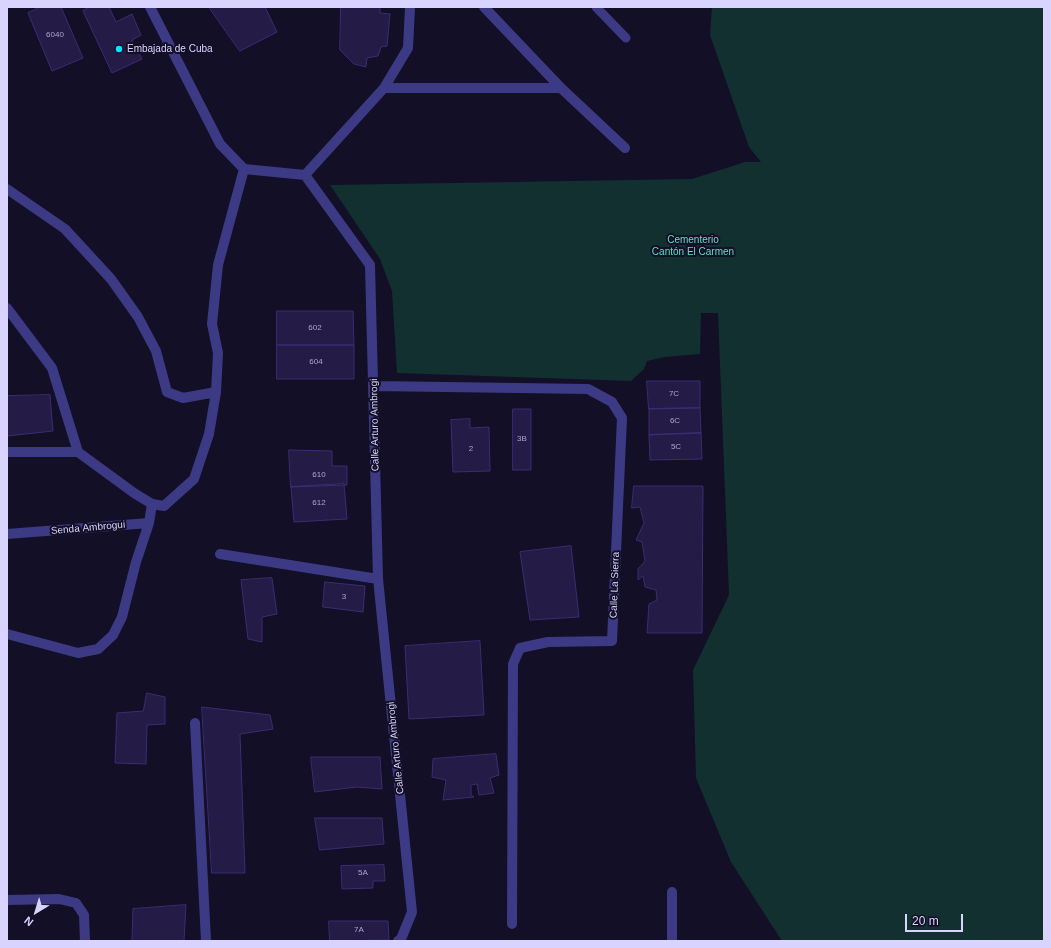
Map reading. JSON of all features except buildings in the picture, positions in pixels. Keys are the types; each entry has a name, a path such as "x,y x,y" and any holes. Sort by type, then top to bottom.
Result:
{"street":[{"path":"150,7 220,144 244,169 305,175 384,88 408,48 410,7"},
{"path":"484,7 560,88 625,148"},
{"path":"384,88 560,88"},
{"path":"7,452 78,452 134,493 152,504 164,506 194,479 209,434 216,392 218,353 212,324 218,265 244,169"},
{"name":"Calle Arturo Ambrogi","path":"305,175 370,265 378,579 412,912 401,939 398,941"},
{"path":"7,189 65,229 111,279 138,317 156,351 167,392 183,398 216,392"},
{"path":"7,308 52,368 78,452"},
{"name":"Calle La Sierra","path":"374,386 588,389 612,402 622,418 612,641 548,642 520,648 513,664 512,924"},
{"path":"7,634 78,653 98,649 113,635 122,617 136,562 149,523 152,504"},
{"name":"Senda Ambrogui","path":"7,534 149,523"},
{"path":"220,554 378,579"},
{"path":"195,723 206,941"},
{"path":"672,892 672,941"},
{"path":"7,900 59,899 76,903 84,915 85,941"}],"lane":[{"path":"596,7 626,38"}],"green space":[{"name":"Cementerio Cantón El Carmen","path":"712,7 1044,7 1044,941 782,941 731,862 696,778 693,670 729,595 718,313 701,313 700,354 665,357 647,361 644,369 631,381 397,373 392,291 380,259 330,185 692,179 745,162 761,162 749,147 710,35"}],"place":[{"name":"Embajada de Cuba","path":"119,49"}]}
